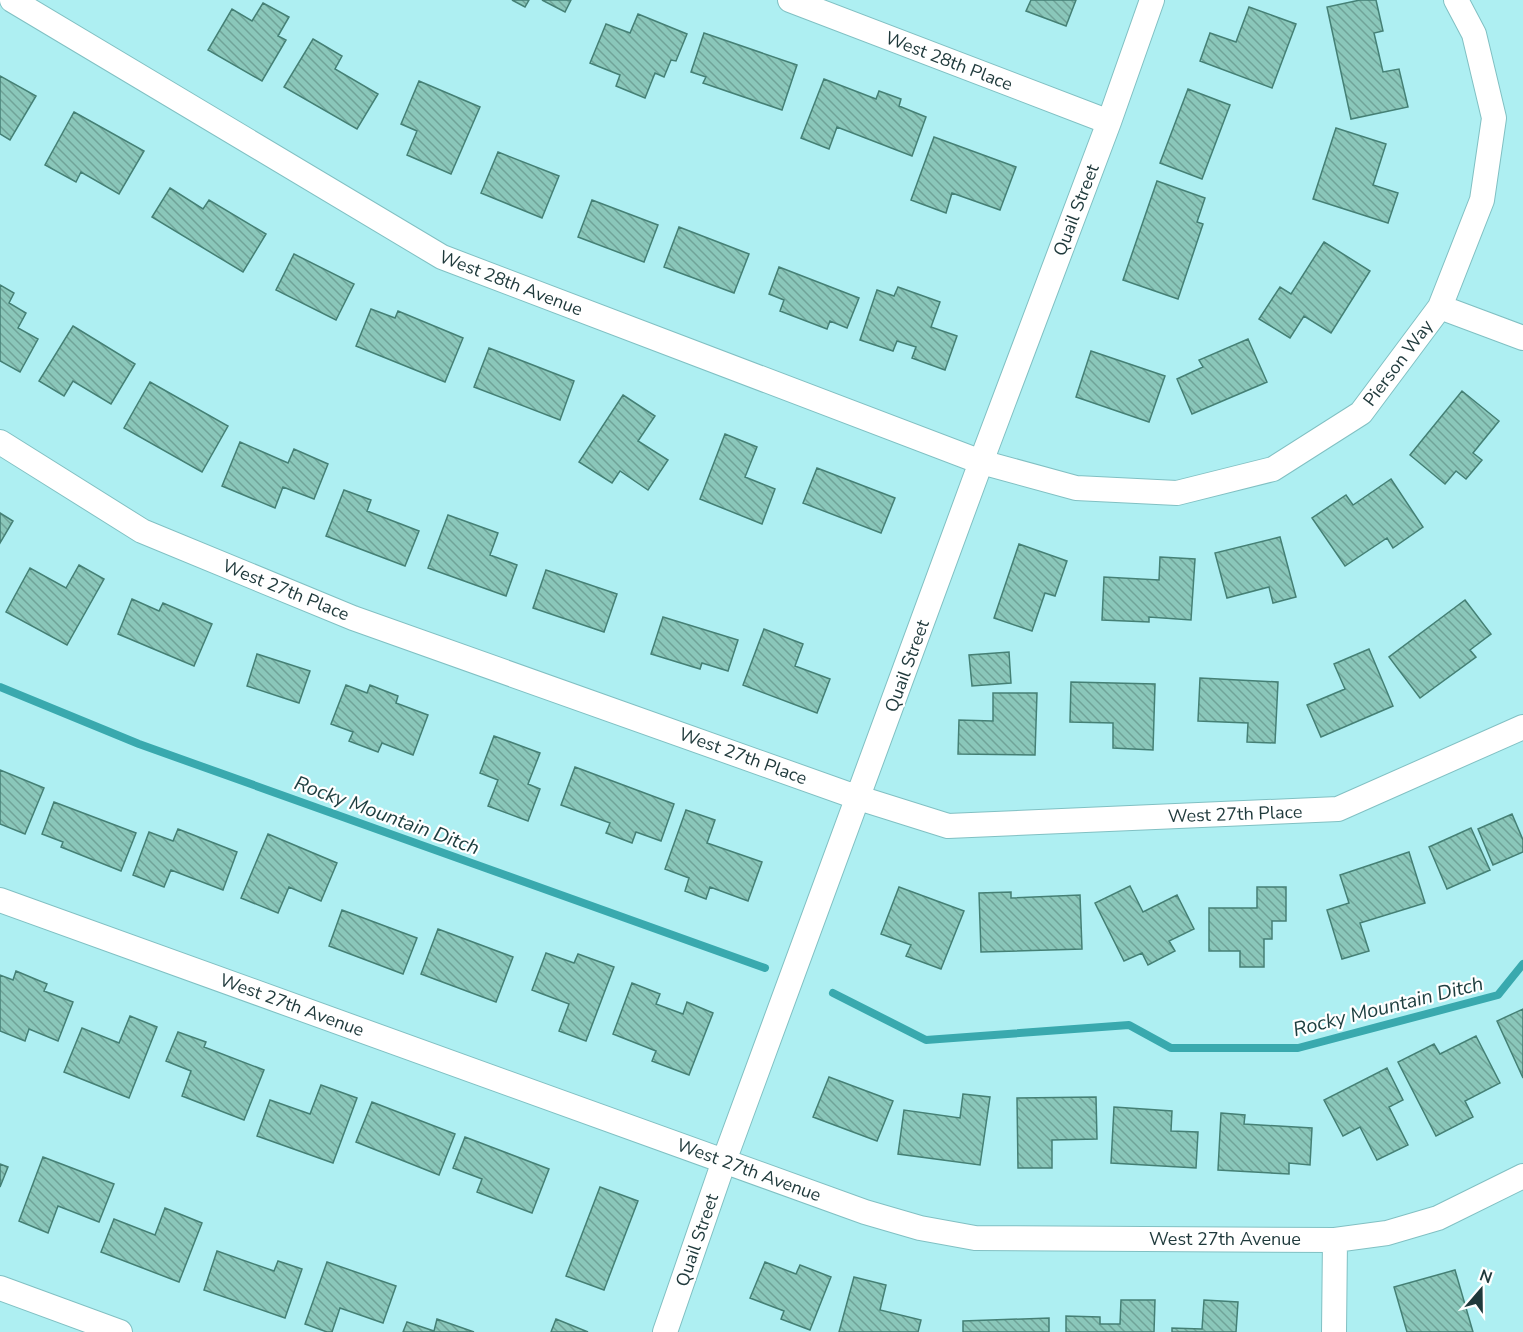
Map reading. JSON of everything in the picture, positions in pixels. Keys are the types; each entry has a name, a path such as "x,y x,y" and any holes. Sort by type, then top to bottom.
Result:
{"street":[{"name":"West 28th Avenue","path":"12,0 442,257 981,462"},
{"name":"West 28th Place","path":"790,0 1109,122"},
{"name":"Quail Street","path":"665,1332 724,1161 981,462 1109,122 1152,0"},
{"name":"Pierson Way","path":"981,462 1076,488 1177,493 1273,469 1361,413 1440,307 1482,200 1494,118 1474,34 1456,0"},
{"path":"1440,307 1523,338"},
{"name":"West 27th Place","path":"0,442 142,531 353,618 859,798 948,826 1338,809 1523,727"},
{"name":"West 27th Avenue","path":"0,900 865,1212 920,1228 975,1238 1335,1240 1387,1233 1438,1218 1523,1176"},
{"path":"1334,1332 1335,1240"},
{"path":"0,1288 120,1332"}],"building":[{"path":"512,0 529,0 525,7"},
{"path":"542,0 571,0 565,12"},
{"path":"1031,0 1076,0 1066,26 1026,11"},
{"path":"1360,0 1376,0 1383,31 1374,33 1383,72 1399,69 1408,107 1351,119 1327,7"},
{"path":"263,3 289,17 278,36 286,40 262,81 208,50 232,9 252,21"},
{"path":"1249,7 1296,24 1272,88 1200,61 1210,33 1236,42"},
{"path":"638,14 687,34 676,61 671,60 664,77 655,73 645,98 616,86 620,75 590,63 606,24 630,33"},
{"path":"704,33 797,65 782,110 703,83 706,77 691,72"},
{"path":"313,39 342,56 335,69 378,94 357,129 284,87"},
{"path":"0,76 36,96 10,140 0,134"},
{"path":"824,79 876,99 879,91 901,99 899,106 926,117 912,156 837,127 829,149 801,138"},
{"path":"419,81 480,107 451,174 407,155 417,131 401,124"},
{"path":"1188,89 1230,105 1202,179 1160,163"},
{"path":"74,112 144,151 119,194 81,172 76,182 45,165"},
{"path":"1336,128 1386,144 1373,185 1398,193 1388,223 1313,199"},
{"path":"934,137 1016,167 1000,210 952,193 946,213 911,200"},
{"path":"498,152 559,176 542,218 481,193"},
{"path":"1157,181 1205,198 1197,222 1203,224 1178,299 1123,280"},
{"path":"170,188 203,209 209,200 266,234 243,272 152,217"},
{"path":"592,200 658,225 644,262 578,237"},
{"path":"679,227 749,254 734,293 664,267"},
{"path":"1324,242 1370,271 1331,333 1304,316 1290,338 1259,319 1280,287 1291,294"},
{"path":"294,254 354,284 336,320 276,290"},
{"path":"779,267 859,298 847,328 830,321 827,329 780,311 784,300 769,294"},
{"path":"0,285 14,293 9,303 26,313 18,328 38,339 20,372 0,361"},
{"path":"898,287 940,302 931,327 957,336 945,370 912,358 916,347 897,341 893,351 860,340 877,290 894,296"},
{"path":"371,309 395,318 398,311 463,338 445,382 356,346"},
{"path":"73,326 135,364 111,404 73,381 64,396 39,381"},
{"path":"1248,339 1267,382 1192,414 1177,379 1203,367 1199,360"},
{"path":"489,348 574,381 560,420 474,387"},
{"path":"1091,351 1165,376 1149,422 1076,397"},
{"path":"150,382 228,426 202,472 124,428"},
{"path":"1462,391 1499,421 1473,453 1482,460 1466,479 1456,471 1445,484 1410,455"},
{"path":"623,395 655,416 638,441 668,460 648,490 620,471 612,483 579,462"},
{"path":"725,434 757,447 745,477 775,489 762,524 700,499"},
{"path":"240,442 288,463 294,449 328,464 314,499 283,487 275,508 222,486"},
{"path":"817,468 895,498 881,533 803,503"},
{"path":"1391,479 1423,527 1393,548 1387,538 1345,566 1312,518 1346,495 1353,505"},
{"path":"344,490 371,500 367,511 419,531 405,566 326,536"},
{"path":"0,513 13,521 0,543"},
{"path":"448,515 498,533 490,555 517,565 506,596 428,568"},
{"path":"1280,537 1296,597 1273,603 1269,587 1227,598 1215,553"},
{"path":"1019,544 1067,561 1055,596 1045,593 1032,631 994,618"},
{"path":"1160,557 1195,559 1191,620 1149,617 1149,622 1102,620 1104,577 1159,580"},
{"path":"79,565 104,579 67,645 6,612 30,568 66,588"},
{"path":"546,570 617,594 604,632 533,608"},
{"path":"132,599 159,611 163,603 212,624 194,666 118,634"},
{"path":"1465,600 1491,634 1470,650 1476,657 1420,698 1389,657"},
{"path":"663,617 738,640 728,671 702,663 700,669 651,654"},
{"path":"764,629 803,644 795,666 830,679 817,713 743,685"},
{"path":"1369,649 1393,706 1321,737 1307,705 1345,689 1334,664"},
{"path":"1009,652 1011,683 972,686 969,655"},
{"path":"257,654 310,671 299,703 247,686"},
{"path":"1200,678 1278,682 1275,743 1247,742 1248,723 1198,721"},
{"path":"1071,682 1155,684 1153,750 1113,748 1113,723 1070,722"},
{"path":"346,685 367,693 370,685 398,696 396,703 428,715 413,755 382,743 378,752 349,741 353,732 331,724"},
{"path":"993,693 1037,693 1035,755 958,754 959,720 993,721"},
{"path":"494,736 540,753 528,784 540,789 528,821 488,806 498,780 480,773"},
{"path":"575,767 674,804 661,841 636,832 632,843 606,833 610,823 561,805"},
{"path":"0,770 44,788 25,834 0,824"},
{"path":"54,802 136,833 121,871 61,847 63,842 42,834"},
{"path":"686,810 715,820 707,843 762,862 748,901 710,887 706,899 685,891 689,878 665,869"},
{"path":"1512,814 1523,840 1523,852 1493,865 1478,829"},
{"path":"1471,828 1490,870 1447,889 1429,847"},
{"path":"178,829 237,852 223,890 171,870 164,887 133,875 149,832 173,841"},
{"path":"268,834 337,863 321,901 289,887 278,913 241,898"},
{"path":"1409,852 1425,903 1360,923 1369,951 1342,959 1327,910 1349,903 1340,875"},
{"path":"1130,886 1143,912 1177,895 1194,929 1169,941 1175,951 1148,965 1142,953 1124,961 1095,903"},
{"path":"899,887 964,911 941,969 906,956 911,945 881,934"},
{"path":"1257,887 1286,887 1286,921 1272,921 1272,939 1264,939 1264,967 1240,967 1240,951 1209,951 1209,908 1257,908"},
{"path":"1011,892 1011,898 1080,895 1082,949 981,952 979,893"},
{"path":"342,910 417,938 403,974 329,946"},
{"path":"438,929 513,957 496,1002 421,974"},
{"path":"546,953 574,963 578,954 614,967 586,1041 559,1031 569,1004 532,990"},
{"path":"16,971 47,984 44,991 73,1002 58,1041 29,1029 25,1041 0,1031 0,975 13,980"},
{"path":"632,983 660,994 656,1004 683,1014 687,1002 713,1013 689,1075 652,1061 656,1051 613,1034"},
{"path":"1523,1009 1523,1078 1497,1021"},
{"path":"130,1016 157,1027 129,1098 64,1072 82,1028 119,1043"},
{"path":"178,1032 206,1042 204,1047 264,1070 244,1120 182,1096 191,1071 166,1061"},
{"path":"1476,1036 1500,1083 1465,1101 1473,1117 1436,1136 1398,1062 1434,1044 1440,1054"},
{"path":"1387,1068 1403,1100 1389,1107 1408,1145 1377,1160 1360,1127 1343,1136 1324,1100"},
{"path":"829,1077 893,1101 877,1141 813,1117"},
{"path":"321,1085 357,1098 333,1163 257,1136 270,1100 310,1114"},
{"path":"963,1094 990,1097 980,1165 898,1154 904,1110 960,1118"},
{"path":"1096,1097 1097,1139 1052,1140 1052,1168 1018,1168 1017,1098"},
{"path":"372,1102 455,1134 439,1175 356,1142"},
{"path":"1114,1107 1172,1111 1171,1131 1198,1132 1196,1168 1111,1163"},
{"path":"1221,1113 1245,1115 1244,1124 1312,1128 1310,1165 1289,1163 1289,1174 1218,1170"},
{"path":"465,1137 549,1169 532,1213 477,1192 482,1179 453,1168"},
{"path":"43,1157 114,1184 99,1222 58,1206 48,1233 19,1221"},
{"path":"0,1164 8,1167 0,1187"},
{"path":"600,1187 638,1201 604,1290 566,1276"},
{"path":"165,1208 202,1223 179,1282 101,1252 114,1219 155,1235"},
{"path":"217,1251 274,1271 278,1261 302,1269 285,1318 204,1290"},
{"path":"327,1262 396,1286 383,1323 340,1308 332,1332 305,1324"},
{"path":"765,1262 796,1274 800,1265 831,1277 810,1330 781,1319 784,1311 750,1298"},
{"path":"1455,1270 1473,1332 1407,1332 1394,1287"},
{"path":"854,1277 886,1285 880,1310 921,1320 918,1332 839,1332"},
{"path":"1121,1300 1155,1300 1154,1332 1066,1332 1066,1316 1100,1317 1100,1324 1120,1324"},
{"path":"1204,1300 1238,1302 1236,1332 1172,1332 1172,1328 1202,1329"},
{"path":"1049,1318 1049,1332 963,1332 963,1321"},
{"path":"437,1319 474,1332 403,1332 407,1322 434,1331"},
{"path":"556,1319 588,1332 551,1332"}],"waterway":[{"name":"Rocky Mountain Ditch","path":"0,687 139,744 765,968"},
{"name":"Rocky Mountain Ditch","path":"833,993 926,1040 1129,1025 1171,1048 1298,1048 1498,995 1523,964"}]}
